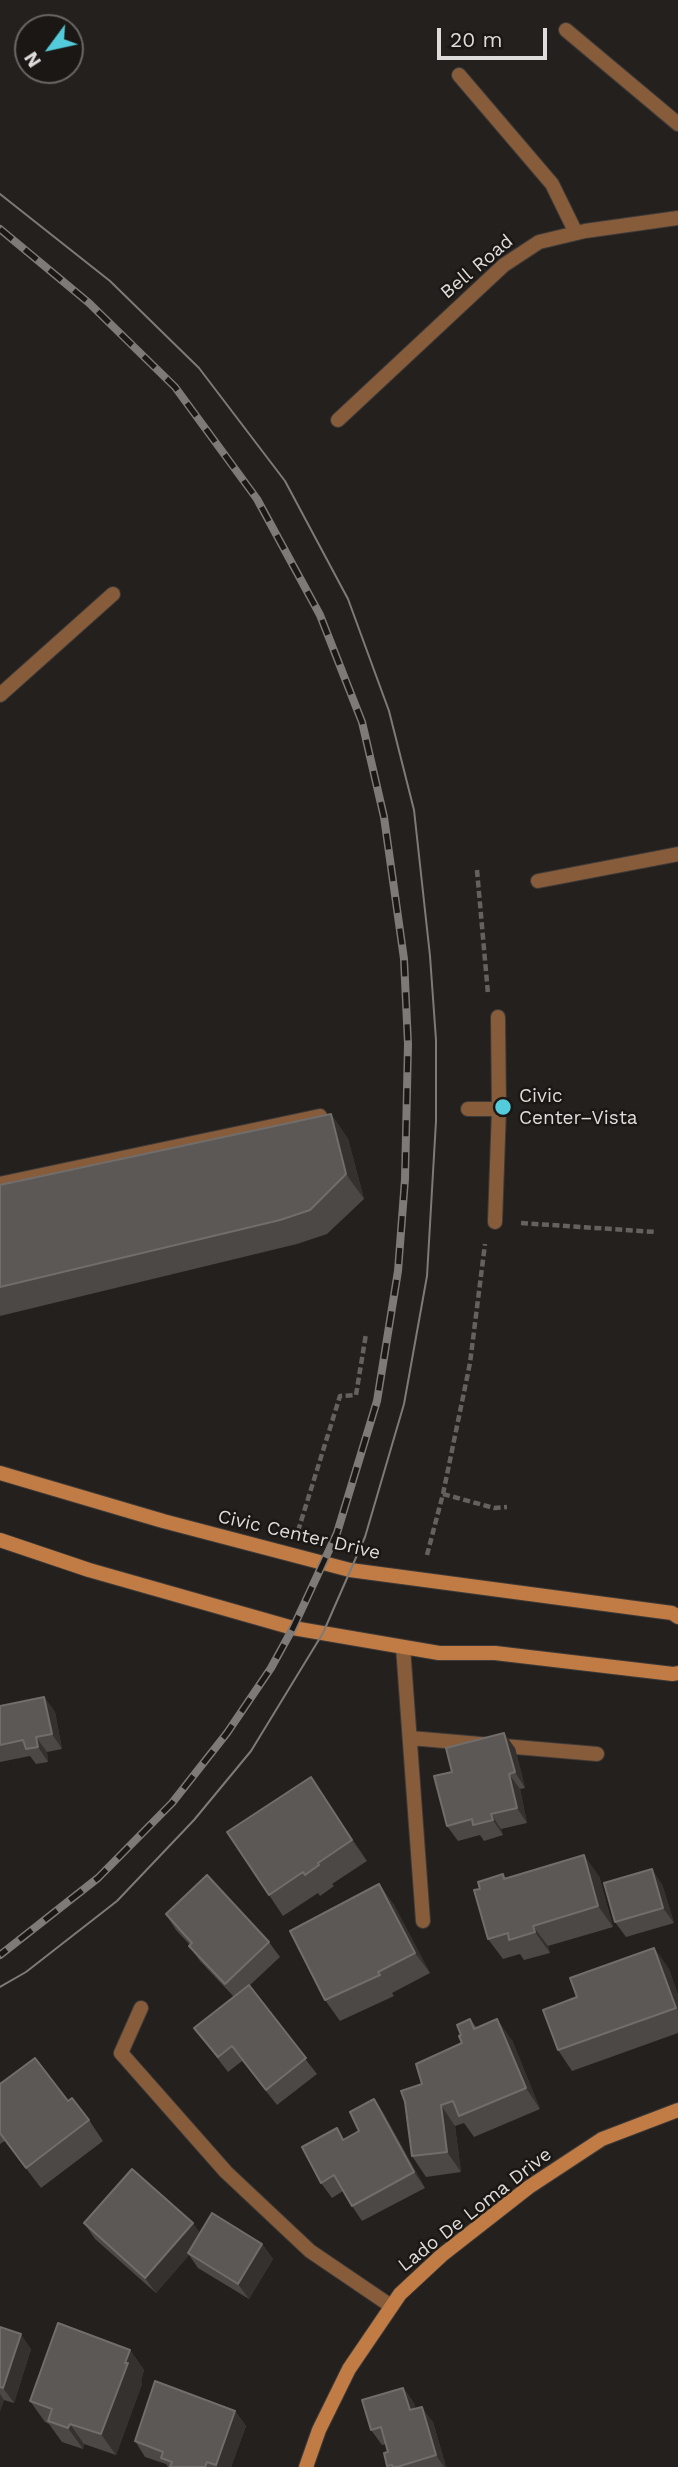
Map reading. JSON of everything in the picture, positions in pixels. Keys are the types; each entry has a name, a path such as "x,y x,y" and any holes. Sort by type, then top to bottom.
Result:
{"main road":[{"name":"Civic Center Drive","path":"0,1473 351,1570 672,1612 678,1617"},
{"path":"0,1540 89,1570 293,1628 439,1653 495,1653 678,1673"},
{"name":"Lado De Loma Drive","path":"306,2467 319,2430 349,2369 400,2294 442,2255 529,2187 602,2139 678,2110"}],"street":[{"path":"566,30 678,124"},
{"path":"459,75 552,184 576,233"},
{"name":"Bell Road","path":"338,419 504,265 539,242 576,233 678,218"},
{"path":"0,695 113,594"},
{"path":"538,881 678,854"},
{"path":"495,1223 499,1109 498,1017"},
{"path":"468,1109 499,1109"},
{"path":"0,1184 320,1116"},
{"path":"403,1647 423,1921"},
{"path":"410,1738 597,1754"},
{"path":"141,2008 121,2053 226,2172 310,2251 391,2306"}],"path":[{"path":"477,870 489,1002 498,1017"},
{"path":"421,1579 443,1494 470,1363 486,1234 495,1223 548,1223 656,1232"},
{"path":"289,1555 301,1525 340,1396 356,1395 366,1334"},
{"path":"443,1494 494,1508 507,1507"}],"building":[{"path":"331,1114 346,1174 310,1210 280,1220 0,1287 0,1185"},
{"path":"44,1697 52,1734 36,1737 38,1747 26,1749 23,1740 0,1745 0,1706"},
{"path":"504,1733 515,1772 509,1774 517,1808 491,1814 493,1820 473,1825 472,1819 447,1826 434,1776 452,1772 446,1748"},
{"path":"311,1777 352,1840 305,1875 303,1872 269,1895 227,1832"},
{"path":"584,1855 598,1906 533,1926 535,1932 509,1940 508,1933 488,1939 474,1890 480,1889 478,1882 503,1874 504,1879"},
{"path":"652,1869 663,1908 615,1922 604,1883"},
{"path":"207,1875 269,1942 225,1984 189,1946 192,1943 166,1914"},
{"path":"379,1884 415,1953 378,1972 380,1975 325,2000 290,1931"},
{"path":"654,1948 676,2008 558,2050 543,2010 577,1997 570,1978"},
{"path":"249,1985 306,2058 266,2090 232,2046 218,2057 194,2028"},
{"path":"470,2019 474,2029 497,2019 526,2088 459,2116 453,2101 441,2105 447,2152 412,2156 405,2102 401,2091 422,2084 416,2064 462,2043 457,2025"},
{"path":"35,2058 68,2101 72,2098 89,2120 26,2168 0,2133 0,2084"},
{"path":"374,2099 414,2172 352,2206 334,2175 321,2183 302,2147 337,2128 343,2140 359,2131 350,2112"},
{"path":"132,2169 193,2223 145,2278 84,2223"},
{"path":"212,2213 262,2244 238,2284 188,2253"},
{"path":"58,2323 130,2350 125,2363 128,2363 101,2434 70,2424 68,2428 48,2421 52,2409 30,2401"},
{"path":"0,2327 21,2334 3,2388 0,2387"},
{"path":"155,2381 235,2411 216,2465 207,2462 205,2467 170,2467 172,2462 161,2458 163,2452 135,2441"},
{"path":"403,2388 410,2410 422,2407 436,2455 393,2467 387,2466 384,2453 388,2452 381,2427 371,2430 362,2400"}],"tram line":[{"path":"0,194 110,281 199,368 285,481 348,599 389,711 414,810 436,1040 436,1121 427,1276 404,1404 365,1537 323,1633 251,1751 194,1820 117,1901 26,1972 0,1987"}],"railway":[{"path":"0,229 89,303 175,387 257,499 320,615 362,722 384,817 404,959 408,1044 405,1179 398,1271 377,1401 337,1533 293,1628 271,1668 227,1733 172,1803 98,1878 0,1955"}],"place":[{"name":"Civic Center–Vista","path":"503,1107"}]}
